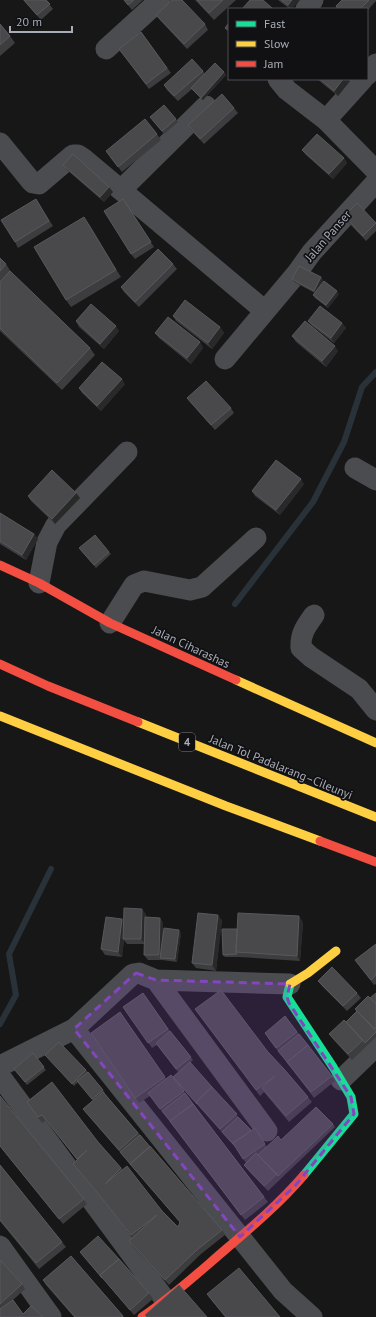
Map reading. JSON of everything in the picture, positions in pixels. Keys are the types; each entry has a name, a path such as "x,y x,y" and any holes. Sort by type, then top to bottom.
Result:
{"main road":[{"name":"Jalan Ciharashas","path":"0,565 39,583 110,623 376,743"},
{"name":"Jalan Tol Padalarang–Cileunyi","path":"0,664 55,689 376,817"},
{"path":"0,716 226,806 376,862"},
{"path":"142,1317 166,1301 240,1238 295,1186 350,1122 354,1114 351,1097 287,998 290,984 320,965 336,951"}],"street":[{"path":"106,49 160,0"},
{"path":"307,8 313,0"},
{"path":"368,73 376,64"},
{"path":"279,80 287,90 326,120 376,171"},
{"path":"326,120 362,80"},
{"path":"121,190 206,106"},
{"path":"0,143 33,183 39,184 73,155 78,155 265,311"},
{"name":"Jalan Panser","path":"225,359 297,273 312,252 376,182"},
{"path":"39,583 47,542 56,525 127,452"},
{"path":"355,468 376,480"},
{"path":"110,623 134,585 144,581 190,590 202,587 256,538"},
{"path":"314,615 304,629 300,640 301,648 311,657 359,689 376,710"},
{"path":"0,1066 74,1029 133,974 139,973 156,980 290,984"},
{"path":"156,980 267,1131"},
{"path":"74,1029 240,1238 283,1290 312,1317"},
{"path":"341,1080 376,1046"},
{"path":"0,1076 166,1301"},
{"path":"0,1246 51,1317"}],"highlighted area":[{"path":"136,973 156,980 290,984 287,997 289,1003 351,1097 354,1114 295,1186 240,1237 74,1029"}],"building":[{"path":"24,0 46,0 50,4 37,15"},
{"path":"124,0 134,0 128,5"},
{"path":"172,0 182,0 205,24 184,44 156,15"},
{"path":"197,0 223,0 209,13"},
{"path":"250,0 263,0 272,8 243,8"},
{"path":"281,0 292,0 288,5"},
{"path":"342,0 369,0 361,8 337,8 336,6"},
{"path":"0,24 10,36 0,45"},
{"path":"141,32 167,68 146,84 119,49"},
{"path":"192,59 203,71 174,96 164,85"},
{"path":"215,63 224,72 201,98 191,88"},
{"path":"321,80 342,80 334,91"},
{"path":"222,94 234,108 200,139 188,125"},
{"path":"164,105 176,119 162,131 150,117"},
{"path":"145,119 157,134 118,167 106,151"},
{"path":"317,134 344,158 329,174 302,150"},
{"path":"73,154 109,187 100,197 63,165"},
{"path":"36,199 49,221 15,242 1,220"},
{"path":"123,199 151,242 131,254 104,211"},
{"path":"357,203 376,223 363,236 344,216"},
{"path":"84,217 116,270 66,300 34,247"},
{"path":"158,249 173,264 135,302 121,287"},
{"path":"0,258 6,264 0,271"},
{"path":"299,266 321,277 314,291 292,279"},
{"path":"10,271 90,348 57,383 0,328 0,282"},
{"path":"324,281 337,291 326,305 313,295"},
{"path":"185,300 220,327 208,343 173,316"},
{"path":"91,304 116,326 100,344 76,321"},
{"path":"320,306 342,323 331,338 308,321"},
{"path":"168,317 200,342 187,358 155,333"},
{"path":"305,321 335,346 322,361 292,336"},
{"path":"102,362 122,379 97,406 79,388"},
{"path":"206,381 231,408 211,425 187,398"},
{"path":"276,460 301,479 276,510 252,491"},
{"path":"52,470 76,493 52,519 28,496"},
{"path":"0,513 34,534 22,555 0,541"},
{"path":"95,535 109,552 94,565 79,548"},
{"path":"124,908 142,909 141,939 123,939"},
{"path":"198,913 218,915 212,965 192,963"},
{"path":"238,913 299,916 297,956 236,952"},
{"path":"106,917 122,919 118,952 101,949"},
{"path":"145,917 160,918 159,955 144,955"},
{"path":"164,928 179,930 175,959 160,958"},
{"path":"222,929 237,929 237,954 223,955"},
{"path":"376,944 376,975 371,980 355,960"},
{"path":"332,967 357,993 343,1006 318,981"},
{"path":"221,990 268,1052 308,1097 286,1116 262,1088 275,1076 256,1090 195,1009"},
{"path":"143,993 168,1029 148,1043 123,1007"},
{"path":"376,993 376,1004 370,998"},
{"path":"368,996 376,1004 375,1029 355,1009"},
{"path":"357,1011 376,1031 365,1043 346,1022"},
{"path":"120,1012 165,1077 135,1098 91,1033"},
{"path":"285,1016 297,1032 276,1048 265,1033"},
{"path":"344,1020 363,1040 348,1054 329,1034"},
{"path":"170,1031 191,1057 176,1069 156,1043"},
{"path":"299,1034 308,1045 287,1062 278,1051"},
{"path":"59,1042 86,1070 72,1084 45,1055"},
{"path":"308,1045 332,1076 311,1092 287,1062"},
{"path":"33,1053 44,1067 25,1082 14,1069"},
{"path":"190,1062 212,1087 196,1102 197,1104 173,1077"},
{"path":"88,1072 103,1090 92,1099 77,1081"},
{"path":"171,1075 184,1091 160,1109 148,1093"},
{"path":"52,1082 98,1142 121,1168 105,1184 127,1166 162,1211 178,1227 180,1222 130,1164 150,1146 222,1230 198,1249 165,1280 129,1241 157,1215 131,1235 73,1164 87,1150 77,1159 42,1115 38,1117 27,1102"},
{"path":"212,1087 237,1114 220,1129 196,1102"},
{"path":"103,1092 138,1133 119,1150 83,1109"},
{"path":"185,1093 193,1104 170,1121 162,1111"},
{"path":"0,1096 84,1199 59,1219 0,1146"},
{"path":"193,1104 264,1197 241,1215 170,1121"},
{"path":"316,1107 333,1124 278,1176 258,1155 278,1136 281,1140"},
{"path":"238,1117 251,1130 233,1143 234,1145 222,1132"},
{"path":"255,1128 265,1144 243,1159 233,1143"},
{"path":"140,1135 150,1147 130,1164 120,1152"},
{"path":"256,1153 277,1174 264,1186 244,1165"},
{"path":"0,1165 62,1242 36,1263 0,1220"},
{"path":"98,1236 119,1259 100,1275 102,1278 80,1252"},
{"path":"71,1256 123,1316 122,1317 75,1317 43,1280"},
{"path":"119,1259 149,1293 130,1310 100,1275"},
{"path":"0,1260 22,1284 0,1304"},
{"path":"239,1268 280,1317 226,1317 207,1294"},
{"path":"179,1285 207,1317 147,1317 145,1315"},
{"path":"13,1300 23,1314 31,1306 43,1317 0,1317 0,1309"}],"waterway":[{"path":"235,604 313,502 344,442 362,387 376,372"},
{"path":"0,1024 16,995 9,954 51,869"}],"traffic: fast":[{"path":"290,984 287,997 351,1097 354,1114 304,1175"}],"traffic: slow":[{"path":"236,680 376,743"},
{"path":"0,716 226,806 320,841"},
{"path":"138,722 376,817"},
{"path":"290,984 308,973 336,951"}],"traffic: jam":[{"path":"0,565 39,583 110,623 236,680"},
{"path":"0,664 48,686 138,722"},
{"path":"320,841 376,862"},
{"path":"142,1317 195,1276 246,1232 304,1175"}]}
